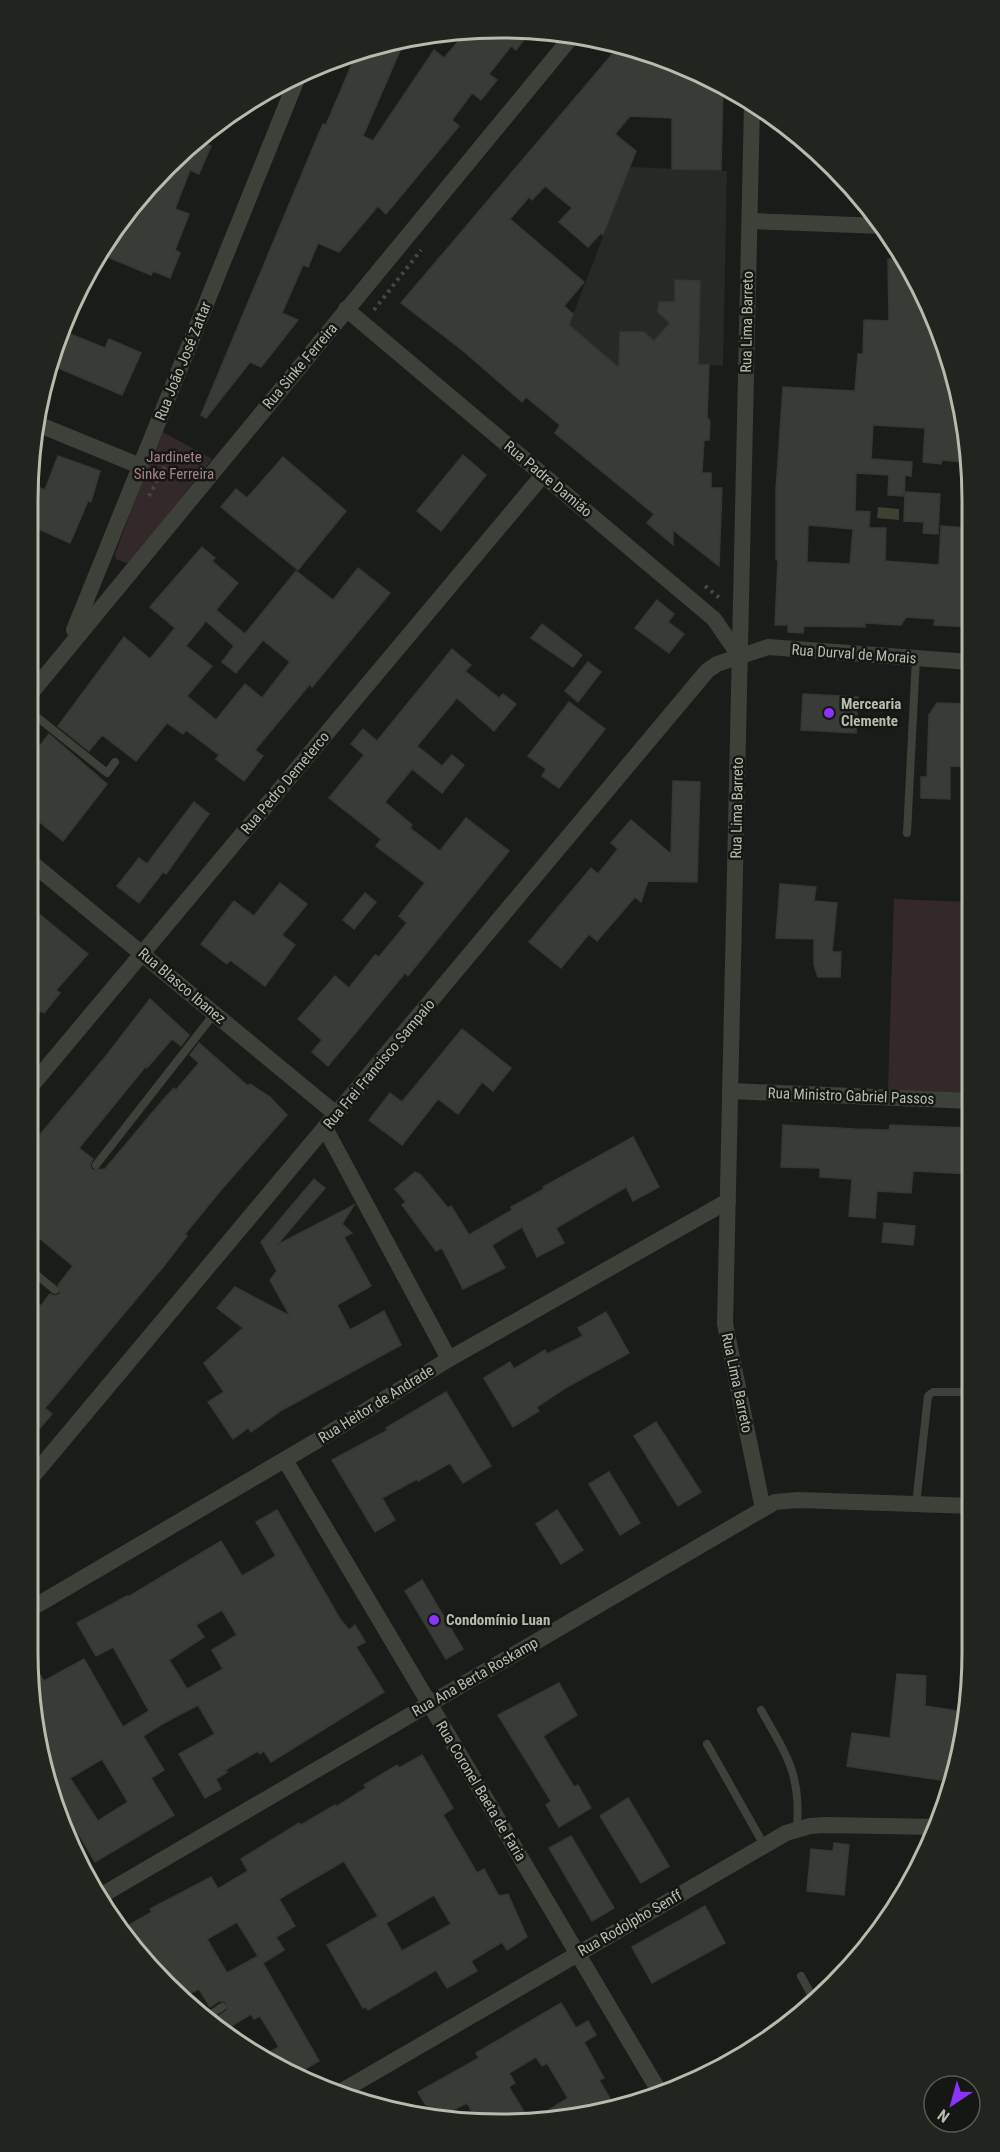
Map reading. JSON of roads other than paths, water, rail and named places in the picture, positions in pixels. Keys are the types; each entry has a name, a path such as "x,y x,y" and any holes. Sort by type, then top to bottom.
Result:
{"street":[{"name":"Rua Sinke Ferreira","path":"38,684 566,42"},
{"name":"Rua João José Zattar","path":"66,648 294,85"},
{"name":"Rua Lima Barreto","path":"752,112 725,1324 763,1509"},
{"path":"750,221 872,226"},
{"name":"Rua Padre Damião","path":"346,309 714,619 740,658"},
{"path":"43,427 140,466"},
{"name":"Rua Pedro Demeterco","path":"38,1078 543,475"},
{"name":"Rua Durval de Morais","path":"740,658 768,647 962,661"},
{"name":"Rua Frei Francisco Sampaio","path":"38,1470 707,671 717,664 740,658"},
{"name":"Rua Blasco Ibanez","path":"38,868 336,1114"},
{"name":"Rua Ministro Gabriel Passos","path":"730,1091 962,1101"},
{"path":"325,1128 449,1359"},
{"name":"Rua Heitor de Andrade","path":"38,1605 285,1460 449,1359 728,1201"},
{"name":"Rua Coronel Baeta de Faria","path":"285,1460 657,2087"},
{"name":"Rua Ana Berta Roskamp","path":"105,1893 775,1502 798,1500 962,1506"},
{"name":"Rua Rodolpho Senff","path":"347,2088 797,1828 826,1825 928,1827"}],"lane":[{"path":"907,833 916,658"},
{"path":"38,718 107,773 115,762"},
{"path":"96,1165 214,1014"},
{"path":"38,1276 55,1290"},
{"path":"916,1504 928,1396 933,1392 962,1392"},
{"path":"761,1710 791,1763 796,1779 797,1828"},
{"path":"707,1744 764,1845"},
{"path":"801,1976 811,1994"},
{"path":"212,2014 222,2007"}],"place":[{"name":"Mercearia Clemente","path":"829,713"},
{"name":"Condomínio Luan","path":"434,1620"}],"park label":[{"name":"Jardinete Sinke Ferreira","path":"174,466"}]}
